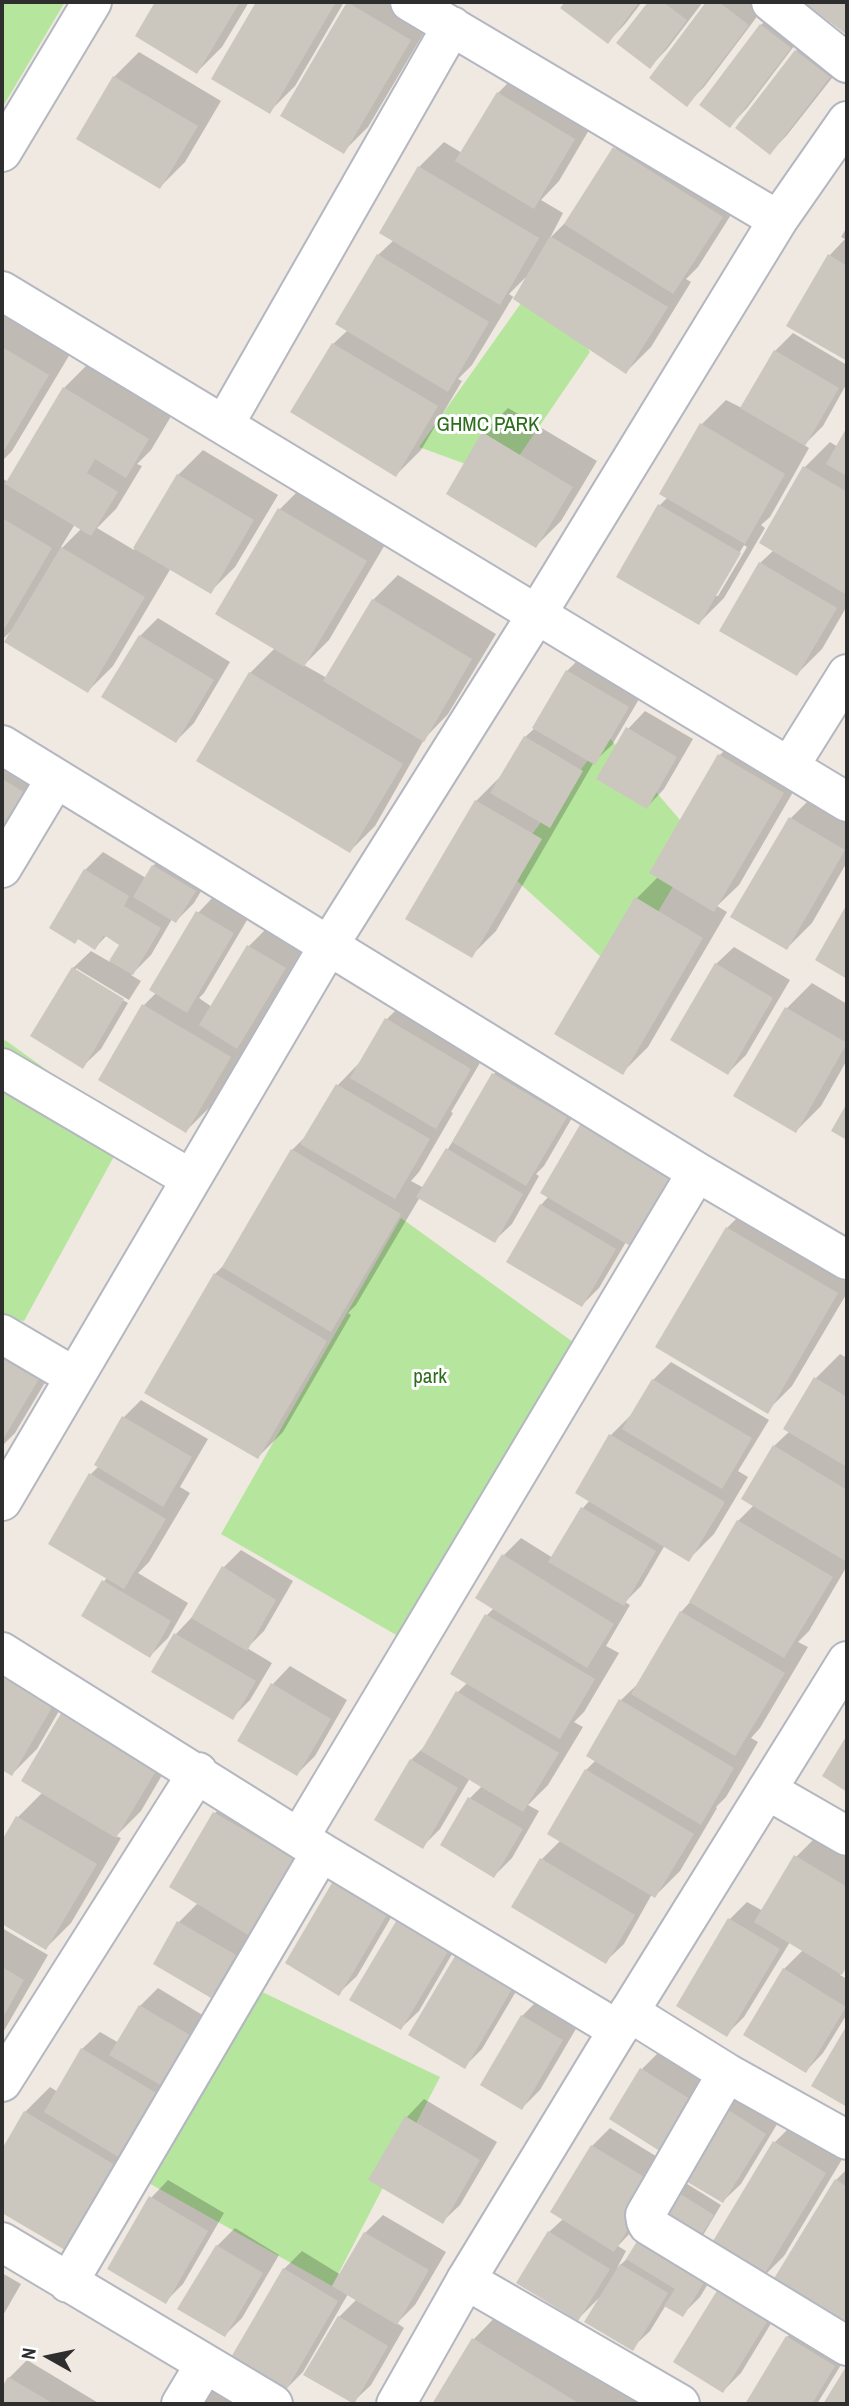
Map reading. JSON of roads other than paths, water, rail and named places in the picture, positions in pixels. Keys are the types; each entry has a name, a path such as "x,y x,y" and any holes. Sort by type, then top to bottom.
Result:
{"street":[{"path":"2,152 92,2"},
{"path":"410,2 778,220"},
{"path":"771,2 847,63"},
{"path":"224,425 452,26"},
{"path":"2,1501 329,945 537,614 778,220 847,121"},
{"path":"2,291 847,802"},
{"path":"789,767 847,674"},
{"path":"2,745 697,1172 847,1260"},
{"path":"2,867 57,778"},
{"path":"2,1068 191,1179"},
{"path":"68,2283 310,1845 697,1172"},
{"path":"2,1334 75,1377"},
{"path":"2,1652 198,1772 310,1845 623,2021 727,2073 847,2140"},
{"path":"396,2404 466,2280 623,2021 847,1661"},
{"path":"2,2082 198,1772"},
{"path":"768,1790 847,1836"},
{"path":"727,2073 645,2215 646,2221 648,2225 847,2346"},
{"path":"2,2242 273,2404"},
{"path":"466,2280 668,2401"},
{"path":"181,2404 205,2364"}],"park label":[{"name":"GHMC PARK","path":"488,425"},
{"name":"park","path":"430,1377"}]}
